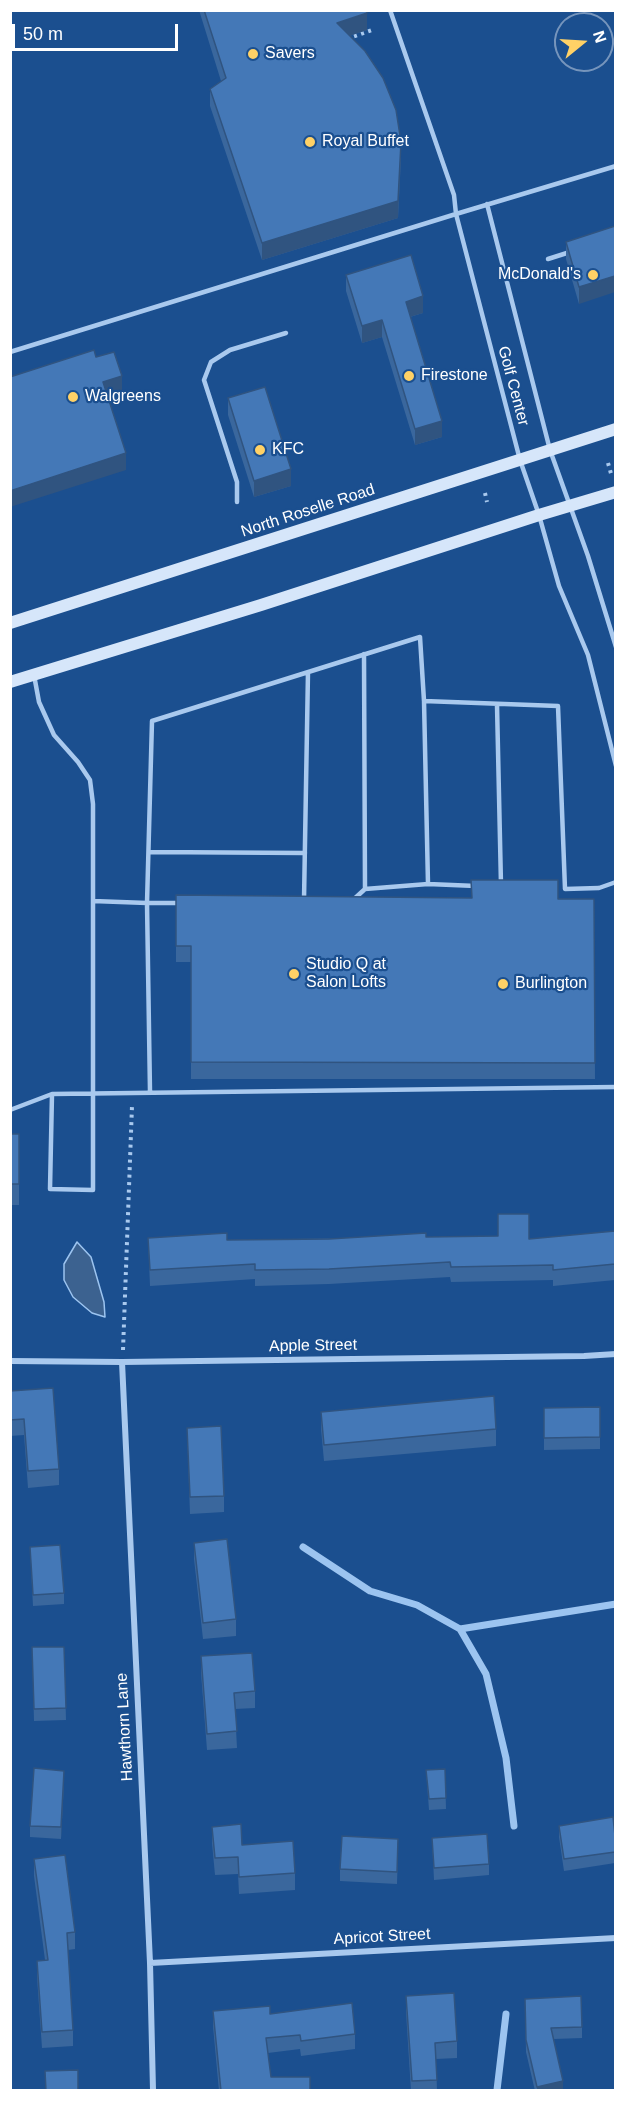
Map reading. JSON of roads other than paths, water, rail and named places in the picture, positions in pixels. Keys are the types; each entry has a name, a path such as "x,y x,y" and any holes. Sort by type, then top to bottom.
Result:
{"main road":[{"name":"North Roselle Road","path":"10,623 615,429"},
{"path":"10,682 615,492"}],"street":[{"name":"Apple Street","path":"10,1361 122,1362 615,1354"},
{"name":"Hawthorn Lane","path":"122,1362 150,1963 153,2091"},
{"name":"Apricot Street","path":"150,1963 615,1938"}],"lane":[{"name":"Golf Center","path":"390,10 453,195 520,460 539,515 559,586 588,655 614,750 615,766"},
{"path":"10,352 615,166"},
{"name":"Golf Center","path":"487,204 550,450 615,646"},
{"path":"548,259 571,252"},
{"path":"237,502 237,482 204,380 211,362 230,350 286,333"},
{"path":"150,1092 147,903 152,721 420,637 424,701 428,884"},
{"path":"364,654 365,889"},
{"path":"304,902 308,672"},
{"path":"34,675 39,702 54,735 78,762 90,780 93,804 93,1190 50,1189 52,1094"},
{"path":"424,701 558,706 565,889"},
{"path":"497,705 501,887"},
{"path":"149,852 305,853"},
{"path":"554,889 599,888 615,882"},
{"path":"344,902 353,900 365,889 428,884 480,886"},
{"path":"490,886 511,887"},
{"path":"93,901 192,903"},
{"path":"293,902 315,903"},
{"path":"10,1110 52,1094 615,1087"}],"water":[{"path":"77,1242 91,1257 104,1302 105,1317 92,1313 73,1297 64,1280 64,1264"}],"waterway":[{"path":"303,1547 370,1591 417,1605 460,1629"},
{"path":"460,1629 616,1604"},
{"path":"460,1629 486,1674 506,1758 514,1826"},
{"path":"497,2090 506,2014"}],"place":[{"name":"Savers","path":"253,54"},
{"name":"Royal Buffet","path":"310,142"},
{"name":"McDonald's","path":"593,275"},
{"name":"Firestone","path":"409,376"},
{"name":"Walgreens","path":"73,397"},
{"name":"KFC","path":"260,450"},
{"name":"Studio Q at Salon Lofts","path":"294,974"},
{"name":"Burlington","path":"503,984"}]}
